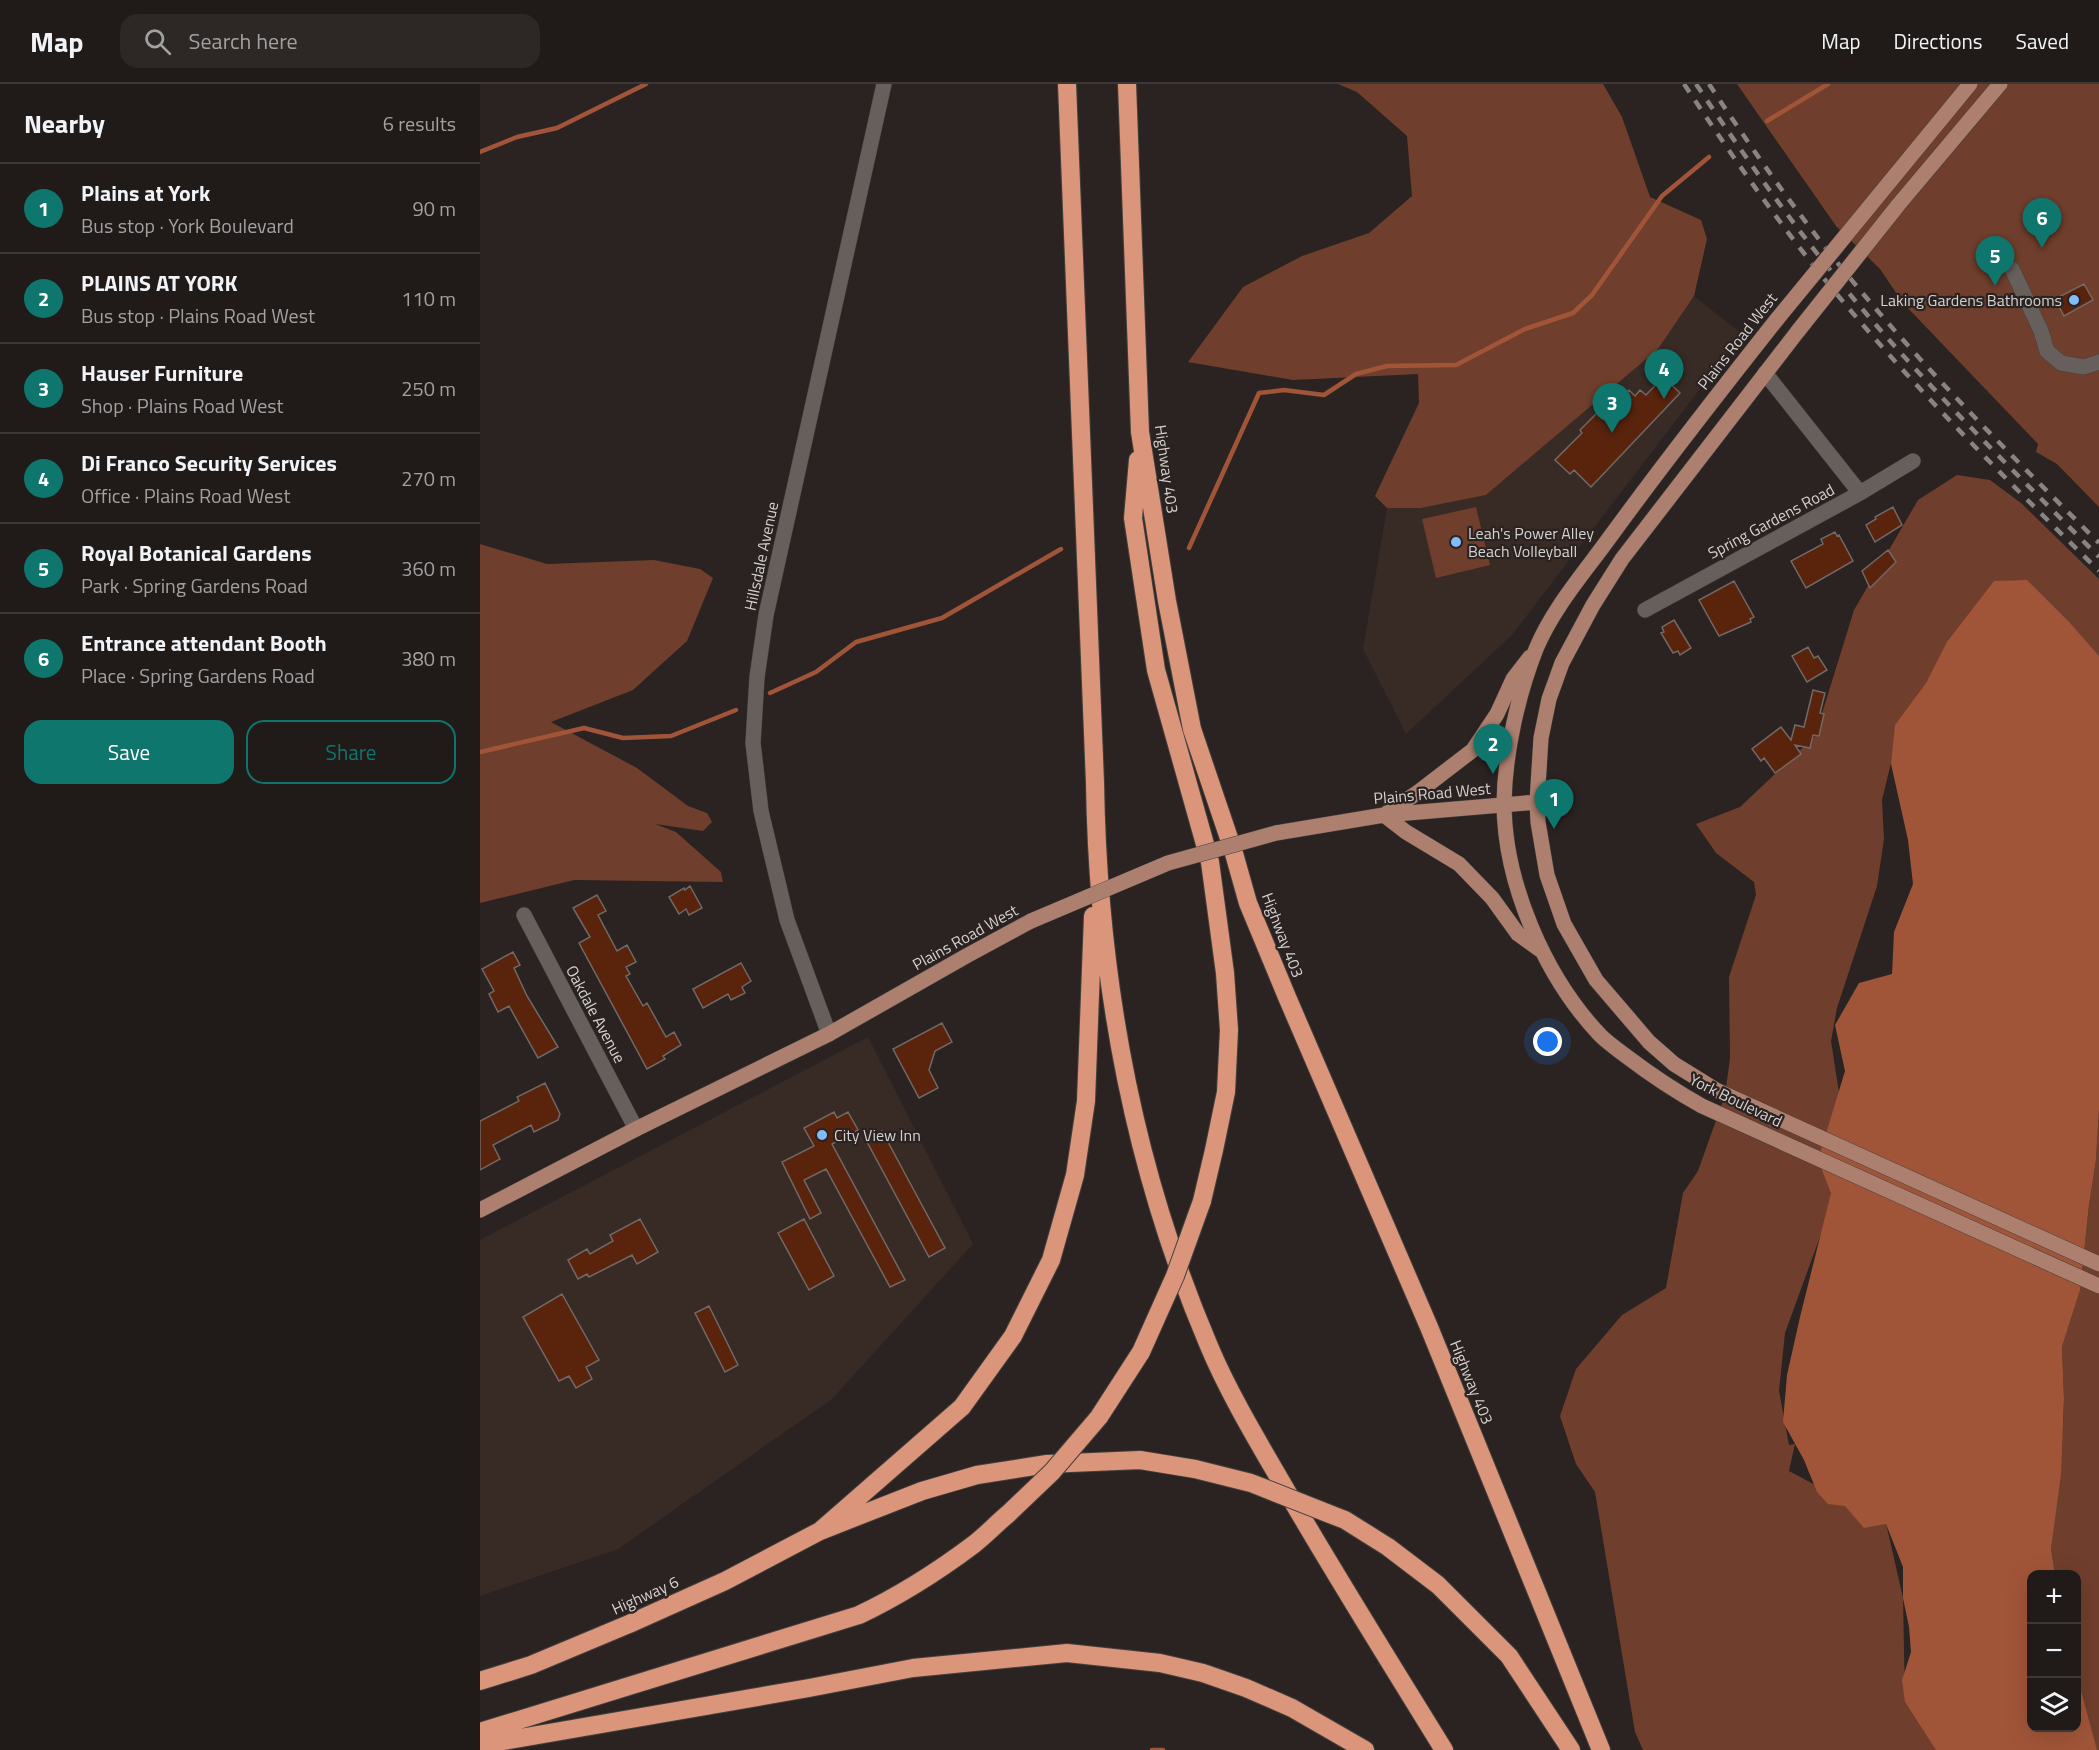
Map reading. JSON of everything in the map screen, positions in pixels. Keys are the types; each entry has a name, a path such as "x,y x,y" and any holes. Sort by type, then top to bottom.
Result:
{"highway":[{"path":"1066,84 1096,844 1110,993 1142,1151 1175,1259 1210,1348 1259,1443 1314,1538 1444,1750"},
{"name":"Highway 403","path":"1127,84 1140,432 1167,601 1192,729 1233,850 1248,903 1433,1338 1601,1750"},
{"path":"480,1732 859,1615 890,1600 973,1545 1052,1472 1099,1417 1142,1352 1175,1276 1202,1201 1226,1092 1229,1030 1225,973 1210,862 1156,669 1133,518 1140,432"},
{"path":"820,1531 962,1407 1013,1336 1051,1260 1075,1175 1086,1101 1096,844"},
{"path":"820,1531 922,1491 976,1474 1047,1464 1140,1460 1195,1469 1251,1483 1345,1521 1388,1547 1438,1585 1509,1656 1571,1750"},
{"name":"Highway 6","path":"480,1681 531,1665 629,1624 724,1581 820,1531"},
{"path":"480,1745 913,1668 1067,1653 1160,1663 1203,1673 1292,1708 1365,1750"}],"main road":[{"name":"Plains Road West","path":"1504,805 1513,724 1537,648 1563,602 1627,514 1778,318 1970,84"},
{"path":"1537,802 1541,738 1549,699 1567,653 1622,559 1899,204 2000,84"},
{"path":"1537,648 1513,679 1497,714 1473,750 1384,815 1459,864 1492,898 1518,934 1543,952"},
{"name":"Plains Road West","path":"480,1210 636,1129 829,1034 1031,921 1168,864 1276,833 1384,815 1537,802"},
{"name":"York Boulevard","path":"1537,802 1547,875 1564,924 1596,980 1649,1042 1674,1064 1716,1090 2099,1264"},
{"name":"York Boulevard","path":"1504,805 1510,852 1521,898 1543,952 1567,993 1601,1036 1662,1084 1702,1106 2099,1286"}],"street":[{"name":"Hillsdale Avenue","path":"829,1034 787,920 761,811 753,743 757,677 766,615 884,84"},
{"path":"2012,269 2041,331 2047,351 2061,363 2084,367 2099,362"},
{"path":"1765,373 1860,493"},
{"name":"Spring Gardens Road","path":"1645,610 1860,493 1913,461"},
{"name":"Oakdale Avenue","path":"524,915 636,1129"}],"shaded area":[{"path":"1338,84 1603,84 1622,117 1650,197 1701,220 1707,239 1694,296 1658,349 1486,495 1421,508 1387,508 1375,496 1419,403 1418,374 1293,380 1188,362 1243,287 1302,256 1369,233 1412,196 1407,136 1357,92"},
{"path":"1737,84 2099,84 2099,507 2057,464 2036,452 2038,444 1903,303 1880,269 1836,226"},
{"path":"1694,296 1742,334 1512,635 1406,734 1363,649 1387,508 1421,508 1486,495 1658,349"},
{"path":"1957,475 1990,480 2021,503 2099,579 2099,657 1928,679 1891,763 1882,800 1884,839 1877,886 1837,1008 1831,1041 1849,1157 1785,1333 1779,1391 1789,1445 1795,1444 1789,1471 1886,1523 1903,1598 1905,1702 1937,1750 1643,1750 1635,1732 1595,1492 1576,1464 1560,1416 1576,1369 1622,1315 1666,1288 1683,1193 1698,1171 1725,1095 1730,1058 1729,977 1756,895 1754,882 1716,853 1696,824 1740,807 1815,736 1854,610 1918,500"},
{"name":"Leah's Power Alley Beach Volleyball","path":"1476,507 1490,565 1436,578 1422,519"},
{"path":"480,544 547,564 654,560 700,569 713,578 687,641 633,690 551,722 637,768 688,806 707,813 712,822 703,831 655,824 676,832 721,872 723,882 574,880 480,903"},
{"path":"2027,580 2099,656 2099,1109 2096,1160 2080,1290 2062,1347 2064,1399 2061,1474 2051,1549 2054,1570 2027,1570 2027,1732 2081,1732 2081,1691 2097,1750 1936,1750 1905,1702 1902,1680 1911,1652 1903,1598 1903,1567 1886,1524 1864,1528 1845,1506 1828,1504 1817,1492 1804,1460 1783,1422 1787,1375 1831,1193 1818,1160 1845,1071 1835,1025 1859,983 1892,974 1894,932 1913,884 1908,840 1891,764 1895,725 1926,683 1947,642 1994,581"},
{"path":"868,1037 973,1244 832,1399 618,1549 480,1596 480,1240"},
{"path":"2099,1109 2099,1750 2080,1750 2077,1732 2081,1732 2081,1570 2054,1570 2051,1549 2063,1426 2062,1347 2080,1289 2096,1160"}],"building":[{"name":"Laking Gardens Bathrooms","path":"2084,284 2093,300 2064,316 2055,299"},
{"path":"1663,377 1680,393 1591,487 1574,470 1570,474 1555,460 1582,433 1580,430 1598,412 1600,414 1607,408 1609,411 1629,390 1635,396 1640,390 1646,395"},
{"path":"1893,507 1902,525 1875,542 1866,525"},
{"path":"1835,532 1837,536 1839,535 1853,561 1806,588 1791,561 1823,544 1821,539"},
{"path":"1888,550 1896,562 1870,588 1862,571"},
{"path":"1734,581 1754,617 1750,619 1751,622 1719,636 1699,600"},
{"path":"1674,620 1691,648 1680,655 1678,651 1673,653 1661,633 1664,632 1662,627"},
{"path":"1808,647 1814,658 1818,656 1827,670 1807,682 1792,656"},
{"path":"1813,690 1825,693 1820,713 1824,714 1819,736 1813,735 1810,748 1795,745 1801,754 1775,773 1764,758 1761,761 1752,749 1781,727 1791,740 1795,725 1804,727"},
{"path":"690,886 702,908 689,915 686,909 679,914 669,897"},
{"path":"597,895 606,911 598,915 617,951 627,945 636,962 626,967 630,974 626,976 643,1006 647,1003 666,1037 674,1032 681,1045 663,1056 665,1059 647,1069 579,943 590,937 573,908"},
{"path":"513,952 520,965 514,968 527,996 558,1047 538,1058 509,1006 498,1012 489,994 494,991 482,969"},
{"path":"741,963 751,981 742,987 745,993 731,1000 728,994 703,1008 693,989"},
{"path":"942,1023 952,1042 935,1051 929,1070 938,1088 919,1098 893,1049"},
{"path":"545,1083 560,1114 558,1120 534,1132 531,1125 493,1145 500,1159 480,1170 480,1121 519,1101 517,1097"},
{"path":"834,1112 837,1118 848,1112 858,1130 832,1144 905,1280 890,1287 826,1169 804,1180 821,1213 810,1219 782,1162 814,1146 804,1128"},
{"path":"882,1131 945,1248 929,1257 866,1140"},
{"path":"640,1219 658,1252 637,1264 632,1255 589,1277 587,1274 578,1279 568,1260 587,1249 590,1254 613,1241 610,1235"},
{"path":"804,1219 834,1276 809,1290 778,1233"},
{"path":"562,1294 599,1360 586,1367 592,1379 576,1388 569,1376 559,1381 523,1317"},
{"path":"709,1306 738,1365 725,1372 695,1313"}],"waterway":[{"path":"480,152 517,137 557,128 646,84"},
{"path":"1767,121 1828,84"},
{"path":"1189,548 1259,393 1284,390 1324,395 1356,374 1387,366 1456,365 1525,329 1573,313 1592,295 1662,196 1709,157"},
{"path":"770,693 816,672 856,642 942,618 1061,549"},
{"path":"480,752 584,728 623,738 671,736 736,710"},
{"path":"1152,1750 1163,1750"}],"railway":[{"path":"1684,84 1764,200 1806,257 1851,311 1941,412 2099,571"},
{"path":"1696,84 1774,196 1858,304 2006,464 2099,557"},
{"path":"1709,84 1784,192 1865,296 1950,391 2099,543"}],"place":[{"name":"Entrance attendant Booth","path":"2042,248"},
{"name":"Royal Botanical Gardens","path":"1995,286"},
{"name":"Laking Gardens Bathrooms","path":"2074,300"},
{"name":"Di Franco Security Services","path":"1664,399"},
{"name":"Hauser Furniture","path":"1612,433"},
{"name":"Leah's Power Alley Beach Volleyball","path":"1456,542"},
{"name":"PLAINS AT YORK","path":"1493,774"},
{"name":"Plains at York","path":"1554,829"},
{"name":"City View Inn","path":"822,1135"}]}
